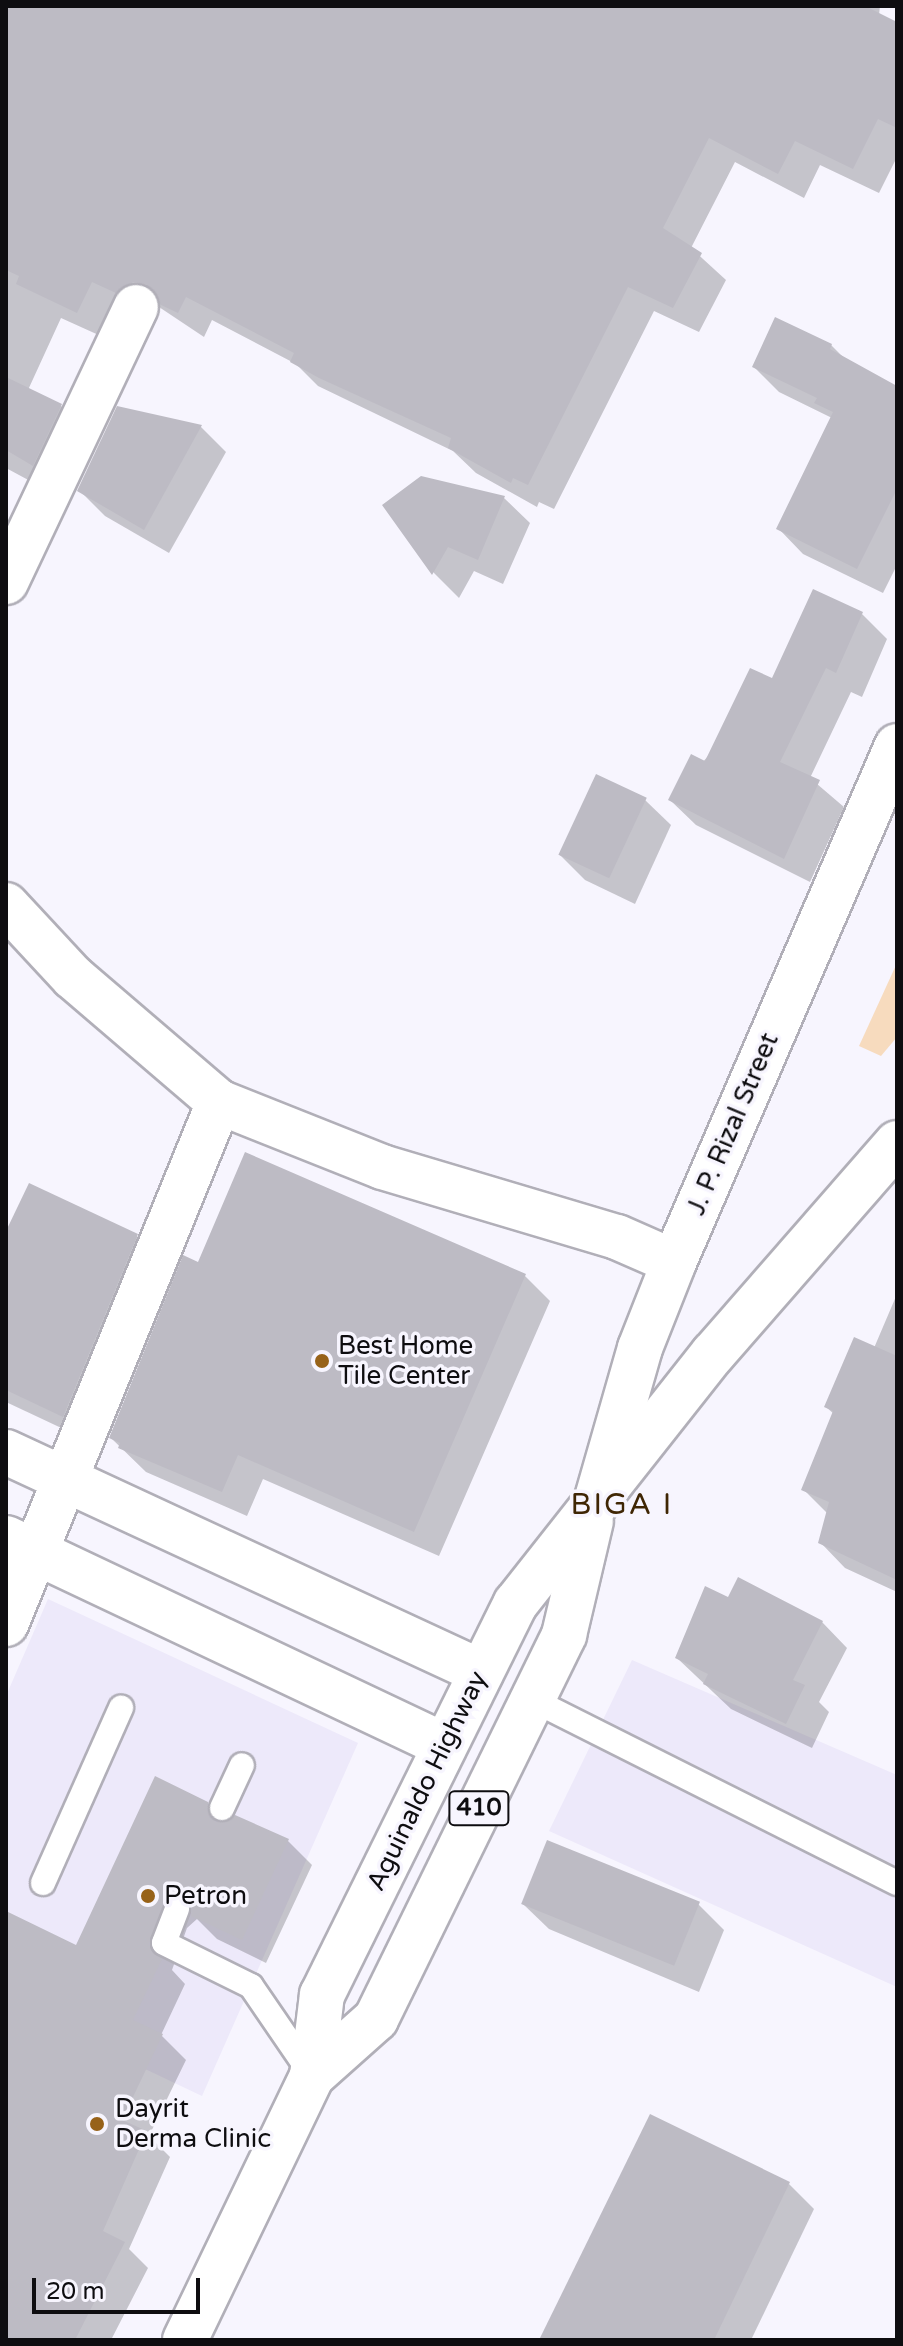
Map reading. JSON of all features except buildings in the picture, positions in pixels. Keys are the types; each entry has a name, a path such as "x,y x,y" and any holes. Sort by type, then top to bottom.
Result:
{"main road":[{"path":"6,582 136,307"},
{"name":"J. P. Rizal Street","path":"594,1511 640,1348 674,1262 897,746"},
{"path":"6,905 73,977 219,1102 382,1167 604,1233 674,1262"},
{"path":"6,952 73,977"},
{"path":"6,1624 21,1545 67,1480 219,1102"},
{"name":"Aguinaldo Highway","path":"185,2340 312,2076 322,1995 516,1603 594,1511 713,1354 897,1143"},
{"path":"6,1452 481,1672"},
{"name":"Aguinaldo Highway","path":"312,2076 376,2019 564,1635 594,1511"},
{"path":"21,1545 444,1745"}],"lane":[{"path":"533,1700 897,1883"},
{"path":"43,1883 121,1708"},
{"path":"222,1808 242,1765"},
{"path":"177,1909 164,1943 251,1986 312,2076"}],"shaded area":[{"path":"897,963 897,1037 881,1056 859,1046"},
{"name":"Petron","path":"48,1599 358,1743 202,2096 6,2003 6,1696"},
{"path":"632,1660 897,1775 897,1987 549,1831"}],"place":[{"name":"Best Home Tile Center","path":"322,1361"},
{"name":"Petron","path":"148,1896"},
{"name":"Dayrit Derma Clinic","path":"97,2124"}],"district":[{"name":"BIGA I","path":"622,1505"}]}
